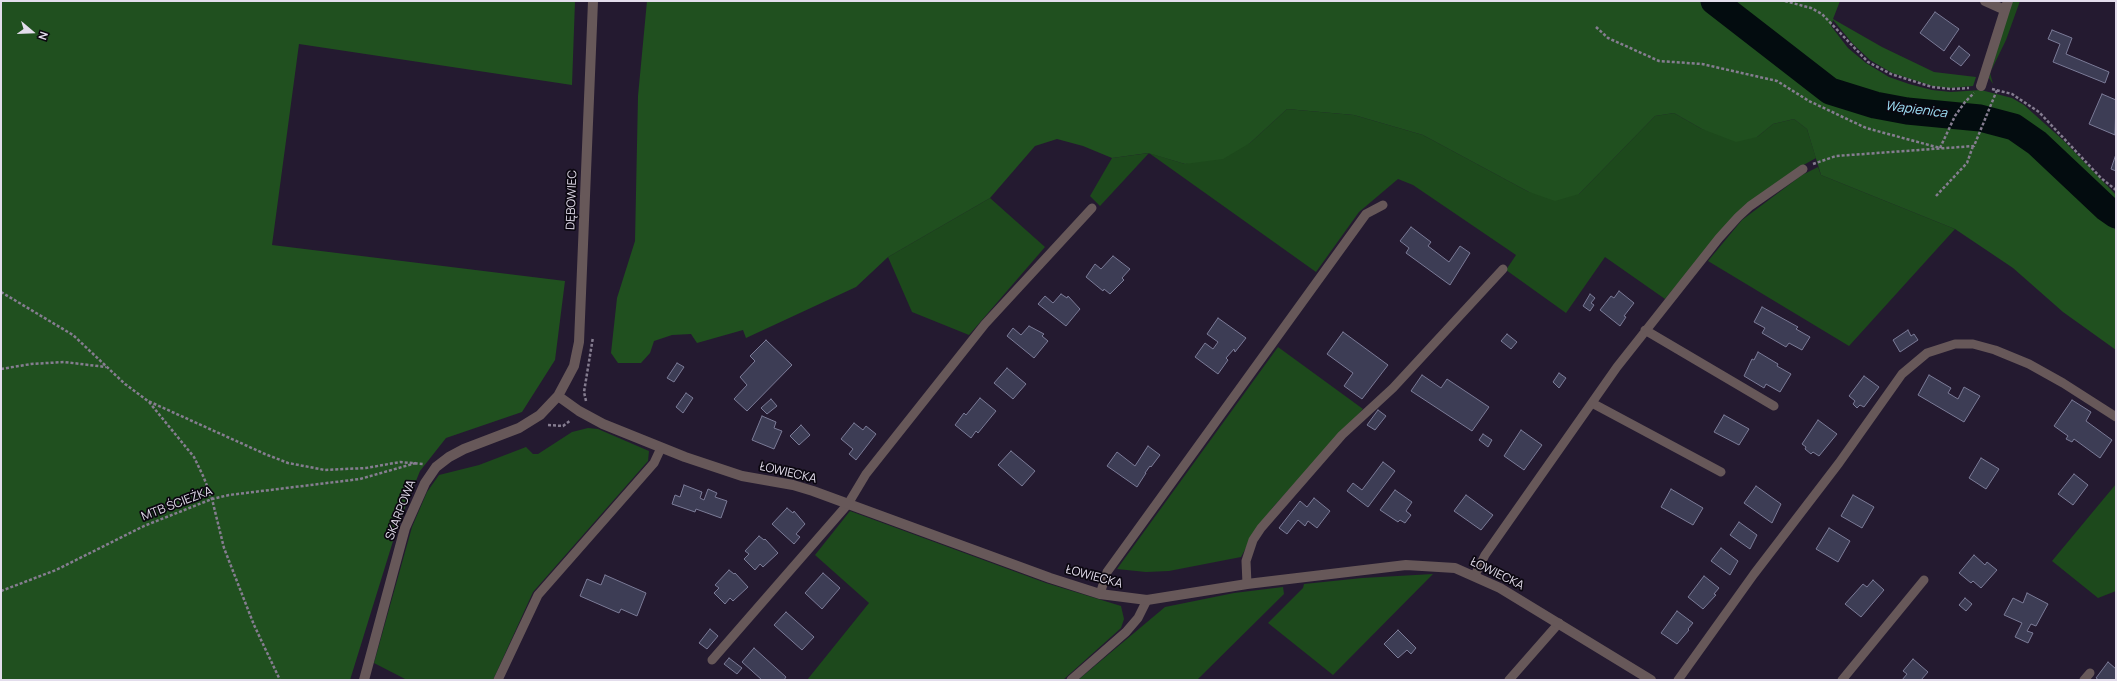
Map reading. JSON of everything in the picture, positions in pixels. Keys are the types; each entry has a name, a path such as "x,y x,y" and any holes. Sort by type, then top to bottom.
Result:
{"street":[{"name":"DĘBOWIEC","path":"558,396 574,366 579,342 593,1"},
{"path":"1981,86 2006,6 1986,1"},
{"name":"ŁOWIECKA","path":"558,396 603,424 727,472 793,485 1050,578 1100,594 1147,600 1247,584 1406,565 1447,567 1475,576 1500,588 1651,680"},
{"name":"SKARPOWA","path":"364,680 405,528 424,483 436,467 464,449 519,428 540,415 558,396"}],"lane":[{"path":"1475,576 1485,555 1645,330 1738,217 1804,169"},
{"path":"1100,594 1107,572 1366,214 1383,205"},
{"path":"712,660 848,504 866,474 984,324 1092,208"},
{"path":"1247,584 1247,557 1253,540 1261,528 1342,435 1393,388 1503,270"},
{"path":"1645,330 1774,406"},
{"path":"1678,680 1754,574 1839,463 1902,374 1927,353 1954,344 1973,344 1995,350 2029,364 2063,383 2116,418"},
{"path":"1592,403 1721,472"},
{"path":"498,680 538,595 654,463 662,448"},
{"path":"1842,680 1924,580"},
{"path":"1070,680 1126,632 1138,618 1147,600"},
{"path":"1509,680 1559,623"}],"path":[{"path":"1785,1 1810,8 1822,14 1868,62 1891,74 1932,87 1951,89 1981,86 2012,94 2039,112 2101,178 2116,190"},
{"path":"1596,27 1608,38 1659,61 1702,64 1777,81 1809,101 1866,128 1940,148"},
{"path":"1940,148 1955,116 1965,102 1981,86"},
{"path":"1936,196 1967,163 1997,90"},
{"path":"1804,169 1820,160 1836,156 1973,146"},
{"path":"1,292 73,335 106,367 148,401 177,434 194,457 212,499 224,548 240,590 254,625 280,680"},
{"path":"1,369 31,364 64,362 106,367"},
{"path":"148,401 265,454 306,468 325,470 366,468 400,462 418,462 436,467"},
{"name":"MTB ŚCIEŻKA","path":"1,591 56,570 144,526 212,499 229,495 360,479 418,462"}],"green space":[{"path":"1,1 575,1 572,85 299,44 272,245 565,281 555,360 522,412 446,438 420,471 398,525 350,680 1,680"},
{"path":"647,1 1700,1 1781,62 1816,92 1835,102 1905,119 1986,128 2005,133 2031,149 2081,201 2116,230 2116,350 2063,312 2013,268 1955,229 1821,175 1807,129 1794,119 1773,124 1757,137 1736,142 1702,129 1674,113 1655,116 1579,194 1555,201 1529,192 1423,135 1354,115 1287,109 1250,143 1223,159 1185,164 1148,153 1112,158 1083,146 1057,139 1035,146 990,198 888,257 856,287 746,338 743,330 697,343 691,334 672,335 654,341 650,353 641,363 618,363 611,353 617,298 635,241 638,96"},
{"path":"1726,1 1840,1 1833,19 1882,47 1934,72 1976,77 1973,86 1950,88 1932,86 1892,73 1870,60 1853,44 1833,20 1831,26 1848,48 1866,63 1889,77 1932,90 1951,92 1981,90 2012,98 2024,105 2064,141 2116,195 2116,205 2041,136 2009,116 1994,112 1906,104 1844,88 1826,78 1795,52"},
{"path":"2011,1 2020,1 2006,40 1991,71"},
{"path":"1990,74 1993,84 1989,78"},
{"path":"1287,109 1354,115 1423,135 1529,192 1579,194 1655,116 1674,113 1702,129 1757,137 1773,124 1794,119 1807,129 1816,158 1800,167 1734,217 1665,299 1605,257 1566,313 1506,270 1516,255 1413,185 1398,179 1359,212 1316,272 1149,153 1185,164 1250,143"},
{"path":"1149,153 1100,206 1090,196 1112,158"},
{"path":"1818,167 1821,175 1955,229 1849,346 1708,261 1742,220 1802,175"},
{"path":"990,198 1045,247 969,335 912,312 888,257"},
{"path":"1278,347 1363,409 1274,506 1258,526 1241,557 1169,571 1146,572 1117,569"},
{"path":"588,428 598,429 649,451 648,461 533,592 493,680 407,680 374,663 412,527 427,492 439,475 479,465 526,447 533,454 538,454 572,432"},
{"path":"2116,484 2116,591 2098,598 2052,561"},
{"path":"850,511 1046,583 1121,606 1124,619 1121,628 1063,680 807,680 869,603 815,555"},
{"path":"1433,574 1333,675 1268,623 1303,588 1304,584 1362,578"},
{"path":"1283,587 1284,594 1197,680 1078,680 1165,607 1234,593"}],"building":[{"path":"1935,12 1959,29 1944,51 1920,33"},
{"path":"2052,30 2072,38 2066,54 2109,72 2105,83 2053,62 2060,44 2048,39"},
{"path":"1959,46 1970,55 1961,66 1950,58"},
{"path":"2102,94 2116,100 2115,135 2089,124"},
{"path":"2116,154 2116,171 2111,169"},
{"path":"1411,227 1431,242 1428,246 1449,262 1460,246 1470,253 1450,285 1406,253 1409,248 1400,241"},
{"path":"1113,256 1130,269 1122,278 1124,280 1110,294 1104,289 1103,291 1086,277 1095,264 1101,269"},
{"path":"1619,291 1634,303 1624,316 1626,317 1620,326 1600,310 1611,296 1614,298"},
{"path":"1061,294 1067,298 1068,296 1080,309 1066,326 1038,304 1045,296 1053,303"},
{"path":"1590,294 1595,298 1591,303 1594,305 1590,311 1583,306"},
{"path":"1762,307 1798,327 1796,329 1810,337 1802,350 1789,343 1786,347 1762,333 1765,328 1754,322"},
{"path":"1218,318 1246,338 1235,352 1234,349 1226,358 1228,360 1218,374 1195,357 1205,343 1213,349 1218,342 1207,334"},
{"path":"1029,326 1044,334 1042,336 1048,341 1034,358 1007,336 1013,328 1021,335"},
{"path":"1908,330 1911,336 1914,334 1918,340 1900,352 1893,340"},
{"path":"1343,332 1388,365 1362,399 1344,386 1353,373 1327,354"},
{"path":"1507,334 1517,342 1511,349 1501,341"},
{"path":"766,340 792,365 747,411 734,399 747,385 740,377 755,361 750,356"},
{"path":"1758,352 1791,374 1780,392 1766,384 1764,388 1744,376 1752,359 1754,360"},
{"path":"677,363 684,367 674,382 667,378"},
{"path":"1007,368 1026,384 1013,399 994,383"},
{"path":"1559,373 1566,378 1559,388 1553,382"},
{"path":"1422,375 1441,388 1447,379 1489,407 1472,431 1411,391"},
{"path":"1929,375 1951,388 1948,393 1958,399 1964,387 1980,396 1964,422 1918,395"},
{"path":"1864,376 1879,387 1864,407 1860,405 1857,408 1853,404 1855,401 1849,396"},
{"path":"686,393 693,398 683,413 676,407"},
{"path":"980,398 996,411 978,433 976,431 971,438 955,425 964,413 966,415"},
{"path":"771,399 777,406 767,414 761,408"},
{"path":"2072,400 2091,412 2086,421 2112,440 2100,458 2074,439 2072,442 2066,439 2068,436 2054,426"},
{"path":"1378,410 1386,416 1375,430 1367,425"},
{"path":"1724,415 1749,429 1739,445 1714,432"},
{"path":"762,416 776,422 774,428 782,431 774,449 752,440"},
{"path":"1818,420 1837,434 1819,456 1813,452 1811,454 1802,444"},
{"path":"854,423 863,430 866,426 876,434 856,460 849,454 853,449 841,439"},
{"path":"801,425 810,435 799,445 790,436"},
{"path":"1521,430 1542,445 1524,470 1504,456"},
{"path":"1483,434 1492,440 1488,447 1479,440"},
{"path":"1148,446 1160,455 1151,467 1150,466 1137,487 1107,466 1117,452 1135,466"},
{"path":"1011,451 1035,471 1022,486 998,465"},
{"path":"1981,458 1999,469 1986,489 1969,478"},
{"path":"1383,462 1395,471 1368,507 1347,491 1353,483 1362,490"},
{"path":"2074,474 2088,485 2073,505 2058,494"},
{"path":"684,485 702,492 700,498 704,500 708,489 717,493 715,497 727,501 721,518 696,509 695,512 672,504 675,495 680,497"},
{"path":"1756,486 1781,504 1772,523 1744,503"},
{"path":"1671,489 1703,508 1693,525 1661,507"},
{"path":"1395,490 1412,502 1406,511 1411,515 1405,523 1400,520 1398,522 1380,510"},
{"path":"1466,495 1493,515 1481,530 1454,511"},
{"path":"1853,495 1874,507 1862,528 1841,516"},
{"path":"1314,498 1330,511 1317,528 1308,521 1305,526 1298,520 1287,534 1279,528 1300,501 1307,507"},
{"path":"787,508 793,513 794,511 805,524 796,534 800,537 794,544 772,524"},
{"path":"1739,522 1757,535 1750,549 1730,535"},
{"path":"1829,528 1850,541 1838,562 1816,549"},
{"path":"759,536 764,540 765,539 778,553 763,567 760,564 755,570 744,559 749,554 745,551"},
{"path":"1721,548 1738,561 1730,575 1711,561"},
{"path":"1974,555 1985,565 1987,562 1997,570 1981,588 1973,581 1971,583 1959,573"},
{"path":"729,570 734,574 735,573 748,587 733,601 730,598 725,604 714,593 719,588 715,585"},
{"path":"823,573 840,588 822,609 805,593"},
{"path":"605,575 646,593 637,616 621,609 619,613 580,596 587,579 601,585"},
{"path":"1704,576 1719,588 1714,594 1716,595 1703,609 1688,597"},
{"path":"1873,580 1884,590 1861,617 1845,604 1863,584 1867,587"},
{"path":"2027,593 2048,604 2036,626 2031,624 2027,631 2033,633 2028,643 2015,637 2022,623 2004,615 2013,598 2023,603"},
{"path":"1965,598 1972,604 1966,611 1959,605"},
{"path":"1677,611 1693,623 1677,644 1661,633"},
{"path":"786,612 814,637 802,650 774,625"},
{"path":"710,629 718,636 707,649 699,643"},
{"path":"1398,630 1416,648 1411,654 1407,650 1398,658 1384,644"},
{"path":"754,648 786,677 784,680 762,680 742,662"},
{"path":"729,658 742,668 737,674 724,664"},
{"path":"1913,659 1928,672 1921,680 1902,680 1907,674 1903,671"},
{"path":"2108,662 2116,669 2116,680 2099,680 2096,678"}],"waterway":[{"name":"Wapienica","path":"1714,1 1830,91 1875,105 1907,111 1980,118 2014,127 2037,143 2106,208 2116,215"}]}
